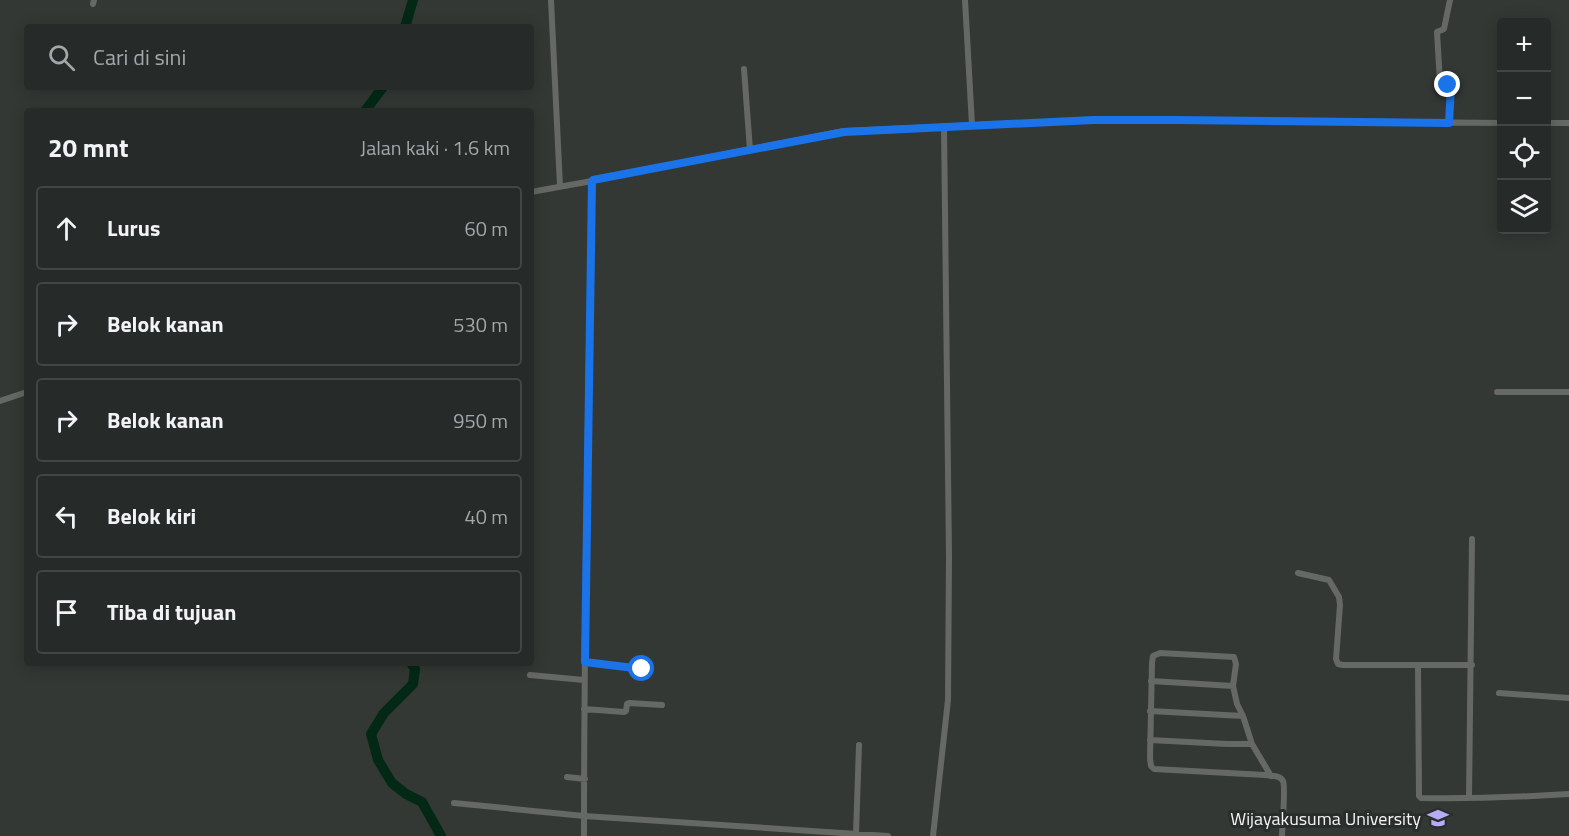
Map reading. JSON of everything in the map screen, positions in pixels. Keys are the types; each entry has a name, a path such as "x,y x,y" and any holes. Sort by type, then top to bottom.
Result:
{"street":[{"path":"550,0 560,186"},
{"path":"965,0 972,125"},
{"path":"1449,123 1451,87 1441,86 1440,83 1437,31 1444,29 1450,0"},
{"path":"744,69 750,150"},
{"path":"534,191 844,132 1093,120 1497,123"},
{"path":"1551,123 1569,123"},
{"path":"933,836 948,700 949,546 944,126"},
{"path":"584,836 584,680 592,181"},
{"path":"1497,392 1569,392"},
{"path":"0,401 24,393"},
{"path":"1469,798 1472,539"},
{"path":"1298,573 1329,580 1338,597 1340,605 1336,659 1338,664 1472,665"},
{"path":"1271,776 1252,744 1237,704 1233,686 1234,657 1156,654 1153,656 1150,711 1151,766 1154,770 1271,776 1282,779 1284,783 1282,836"},
{"path":"585,662 642,669"},
{"path":"1418,665 1419,796 1421,798 1537,797 1569,794"},
{"path":"530,675 584,680"},
{"path":"1151,681 1233,686"},
{"path":"1499,693 1569,699"},
{"path":"584,709 624,712 629,703 662,705"},
{"path":"1150,711 1243,716"},
{"path":"1150,740 1252,744"},
{"path":"858,835 859,745"},
{"path":"567,777 585,779"},
{"path":"454,803 584,816 815,834 888,836"}],"waterway":[{"path":"406,24 413,0"},
{"path":"367,108 381,90"},
{"path":"413,666 415,669 413,684 384,713 371,734 378,760 392,783 406,794 422,802 441,836"}],"place":[{"name":"Wijayakusuma University","path":"1438,818"}],"route":[{"path":"642,669 585,662 588,364 593,180 844,132 1093,120 1449,123 1451,87 1448,85"}]}
